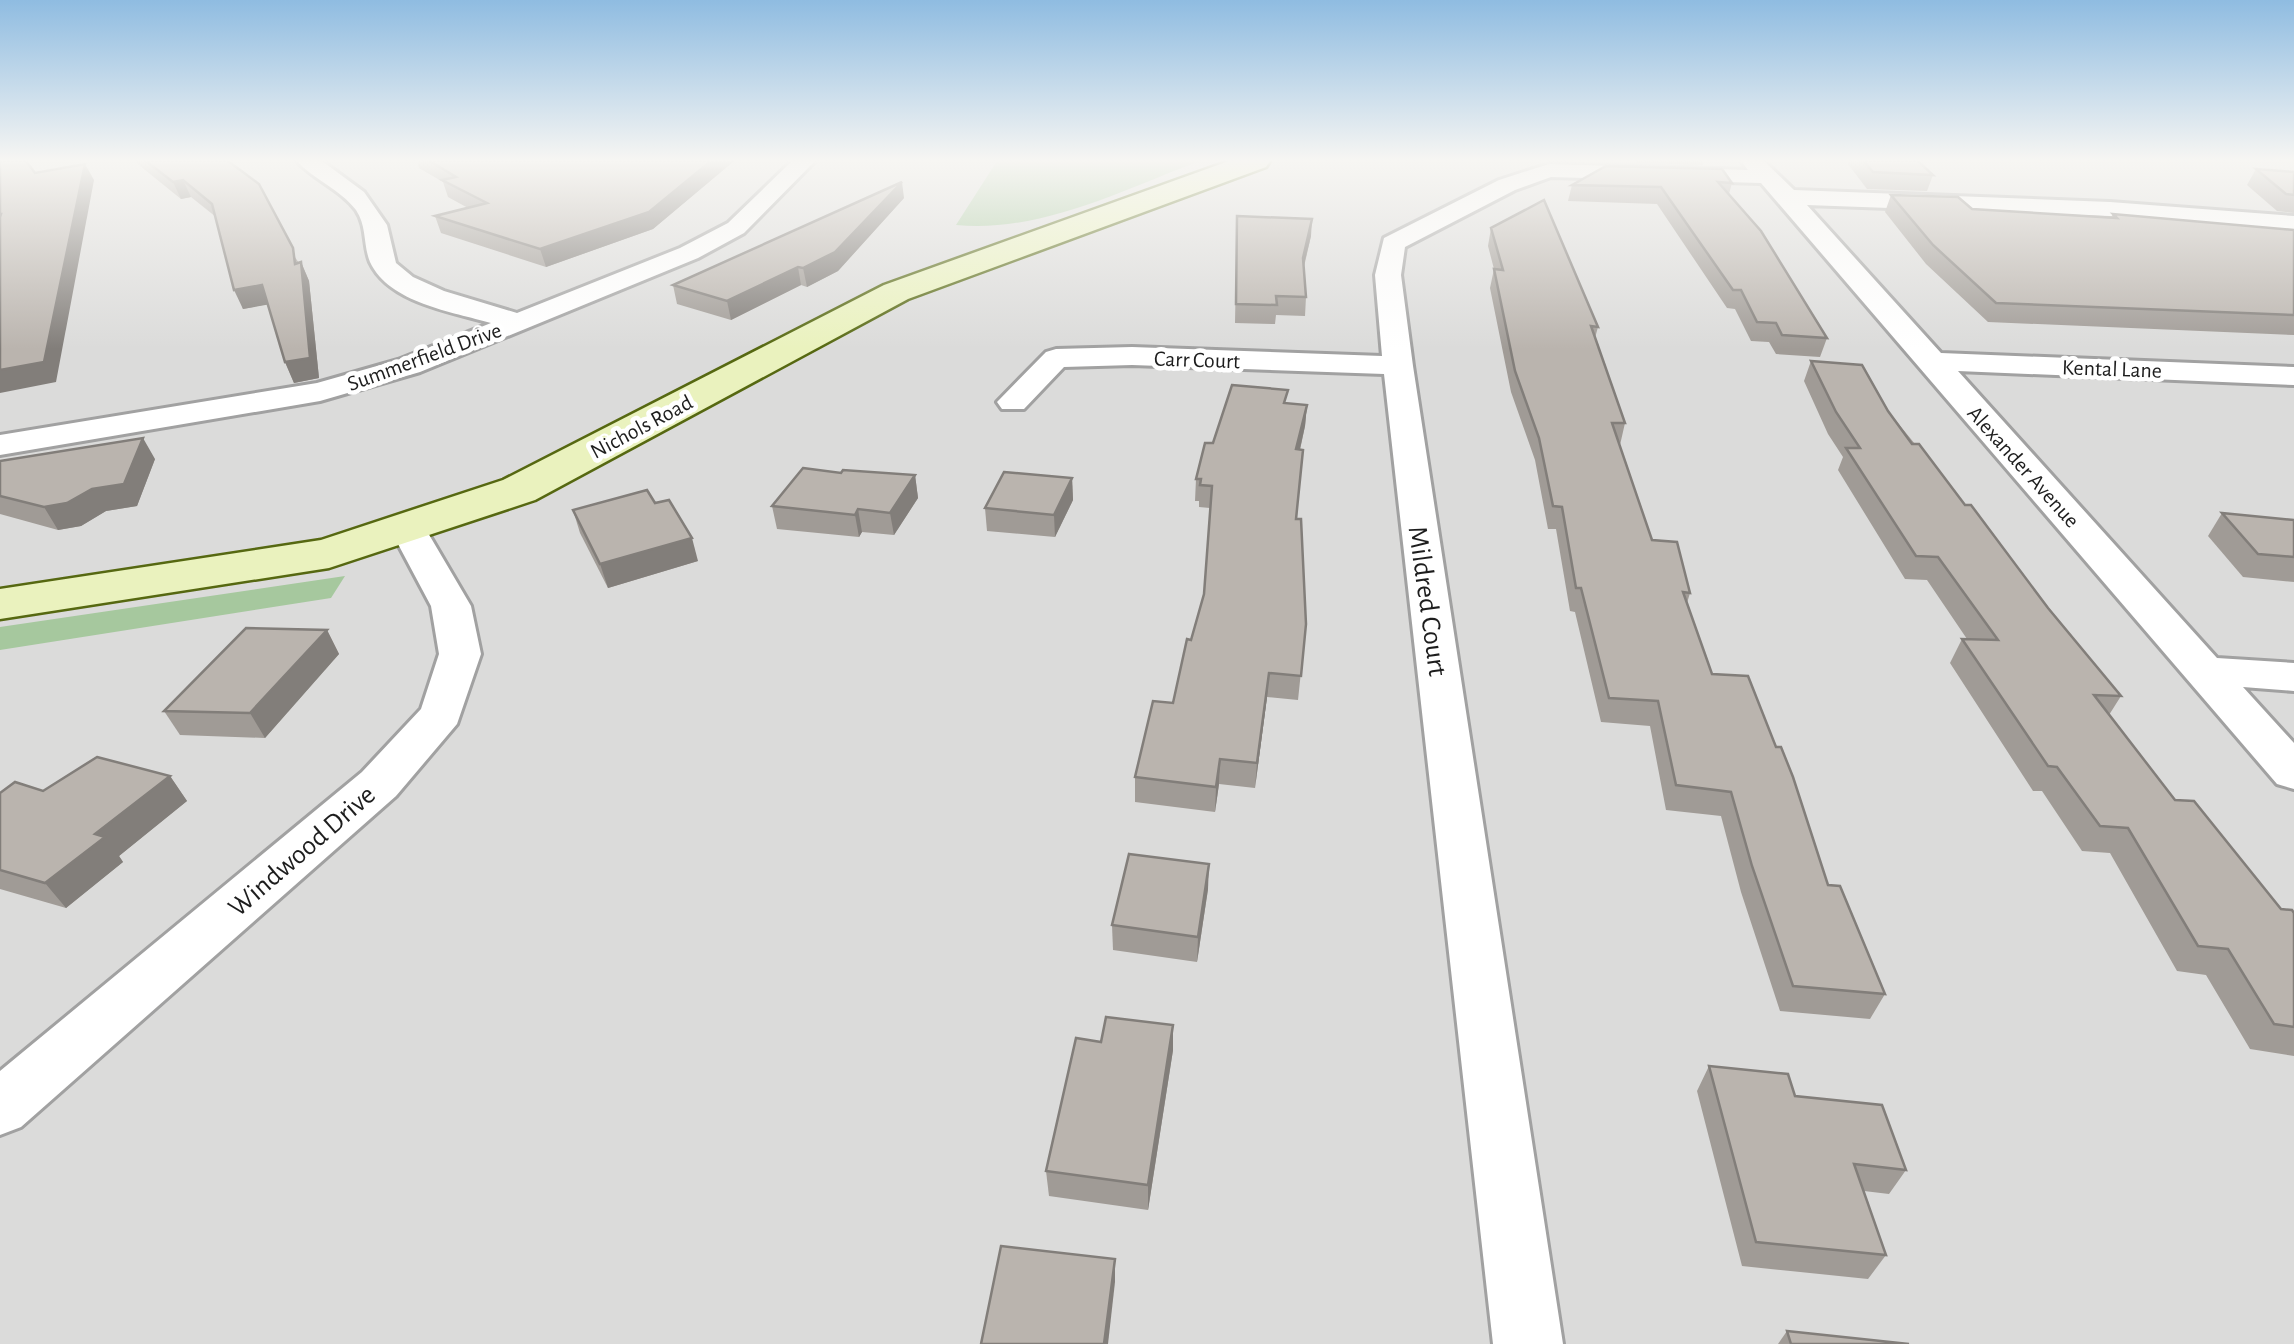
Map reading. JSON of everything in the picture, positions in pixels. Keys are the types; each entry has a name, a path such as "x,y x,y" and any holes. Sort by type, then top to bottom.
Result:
{"street":[{"path":"376,224 376,250 393,276 435,296 518,322"},
{"name":"Summerfield Drive","path":"0,445 320,392 409,366 688,253 740,224"},
{"name":"Nichols Road","path":"0,604 329,554 408,529 519,490 896,292 1084,224"},
{"name":"Mildred Court","path":"1431,224 1393,243 1388,274 1528,1344"},
{"name":"Alexander Avenue","path":"1808,224 2294,773"},
{"name":"Carr Court","path":"1013,402 1056,358 1132,356 1398,366"},
{"name":"Kental Lane","path":"1930,361 2294,376"},
{"name":"Windwood Drive","path":"0,1108 379,784 441,714 460,654 451,606 408,529"},
{"path":"2206,671 2294,676"}],"shaded area":[{"path":"0,224 2294,224 2294,1344 0,1344"}],"green space":[{"path":"957,224 1006,224 988,226"},
{"path":"345,576 331,598 0,650 0,627"}],"building":[{"path":"0,224 73,224 44,362 0,370"},
{"path":"217,224 280,224 293,248 295,264 301,262 310,358 285,362 262,285 234,290"},
{"path":"460,224 614,224 540,249"},
{"path":"809,224 862,224 835,252 727,301 673,285"},
{"path":"1237,224 1311,224 1303,258 1306,297 1276,296 1277,305 1236,304"},
{"path":"1499,224 1554,224 1598,327 1591,326 1625,423 1612,423 1652,540 1677,542 1690,593 1683,592 1712,674 1748,676 1776,747 1781,747 1793,777 1828,885 1840,886 1885,994 1793,986 1731,792 1676,785 1658,701 1609,698 1581,588 1576,588 1562,507 1553,506 1539,438 1515,371 1494,269 1503,270 1491,228"},
{"path":"1687,224 1755,224 1827,338 1782,335 1776,323 1757,322 1741,290 1733,290"},
{"path":"1915,224 2223,224 2294,230 2294,315 1996,303"},
{"path":"1811,361 1862,365 1912,444 1919,444 1965,505 1971,505 2048,608 2121,696 2094,695 2175,800 2194,801 2281,909 2292,910 2294,1027 2274,1024 2228,949 2198,946 2128,828 2100,826 2057,767 2048,766 1962,639 1998,640 1938,557 1916,556 1846,448 1860,448 1836,412"},
{"path":"1232,385 1288,390 1284,403 1307,405 1296,449 1303,450 1296,519 1301,519 1306,624 1301,676 1269,673 1257,763 1220,759 1216,787 1135,777 1153,701 1173,703 1187,639 1191,640 1204,594 1212,486 1200,485 1201,479 1196,479 1205,443 1213,443"},
{"path":"143,438 124,484 92,489 67,503 44,507 0,496 0,461"},
{"path":"803,468 915,475 890,513 858,509 855,515 772,506"},
{"path":"1004,472 1072,478 1054,515 985,508"},
{"path":"647,490 655,503 669,500 692,538 600,564 573,510"},
{"path":"2222,513 2294,520 2294,557 2258,554"},
{"path":"246,628 327,630 250,713 164,711"},
{"path":"97,757 170,776 95,834 105,837 45,883 0,870 0,793 15,782 43,791"},
{"path":"1129,854 1209,864 1198,937 1112,925"},
{"path":"1106,1017 1173,1025 1148,1185 1046,1171 1076,1038 1101,1042"},
{"path":"1709,1066 1788,1074 1795,1096 1882,1105 1906,1170 1854,1164 1886,1255 1756,1242"},
{"path":"1001,1246 1115,1259 1104,1344 981,1344"},
{"path":"1787,1331 1909,1344 1791,1344"}]}
